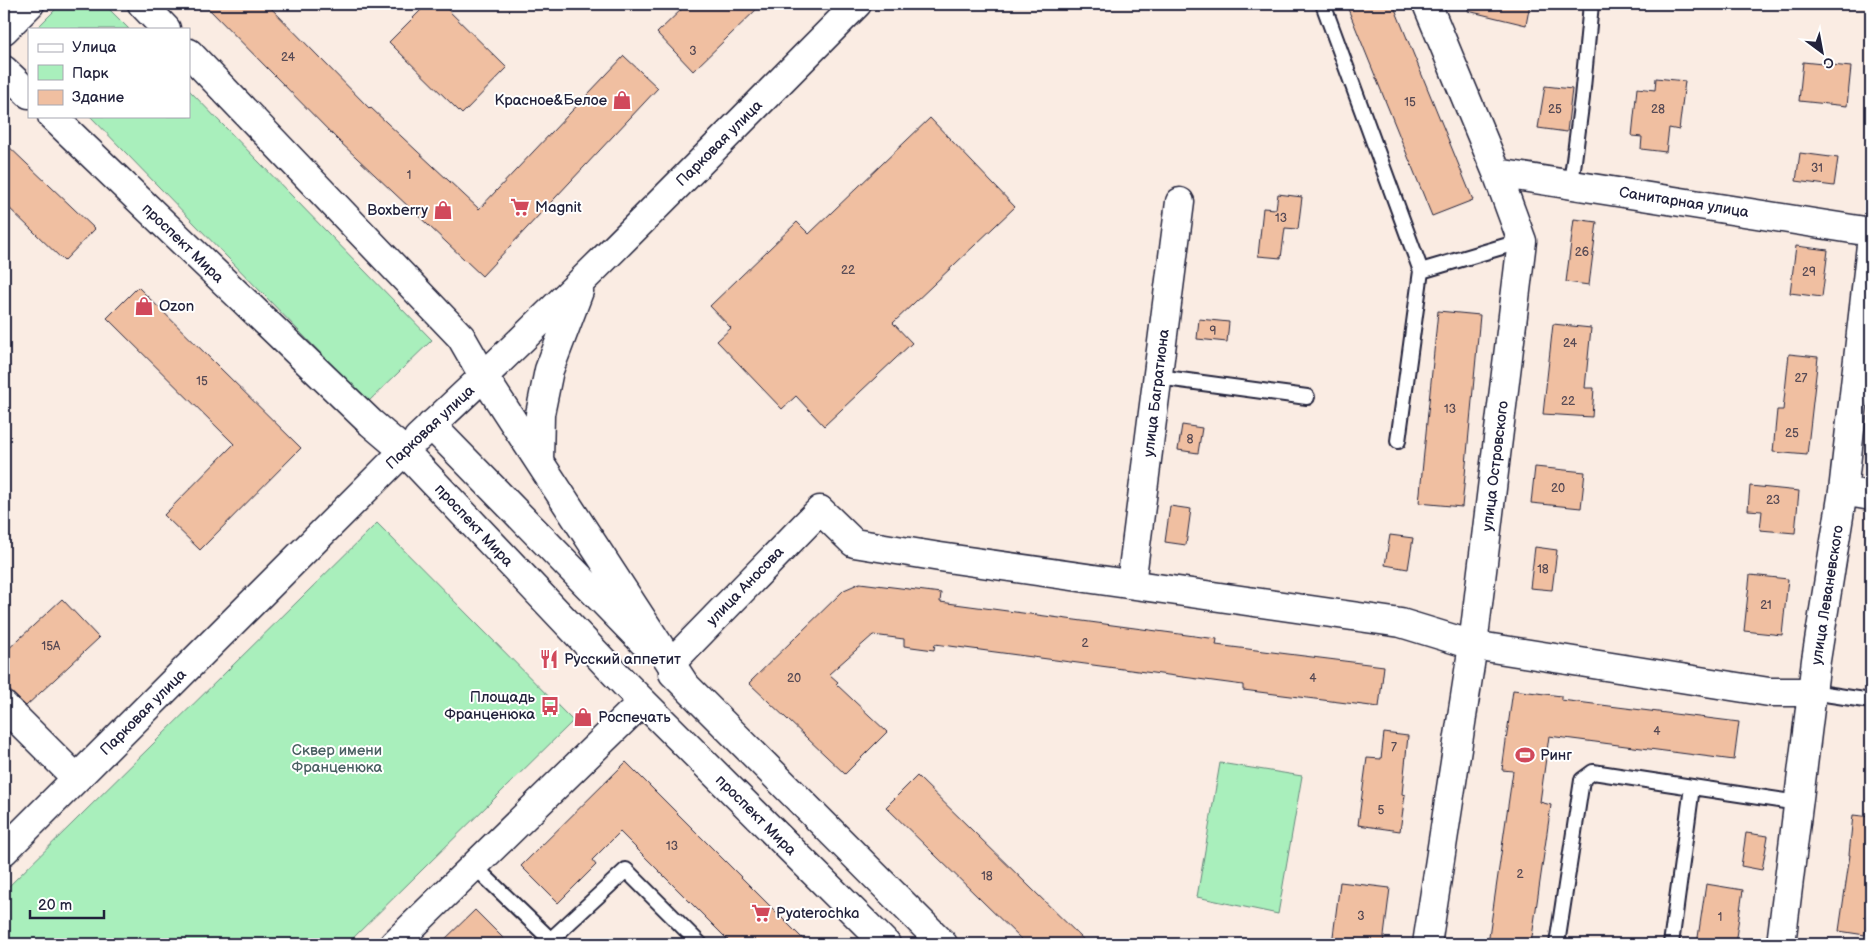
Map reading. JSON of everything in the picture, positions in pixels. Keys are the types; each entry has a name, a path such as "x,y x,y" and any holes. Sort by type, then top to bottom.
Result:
{"street":[{"path":"4,30 30,4"},
{"path":"142,4 165,28"},
{"name":"Парковая улица","path":"4,851 404,451 484,377 585,278 857,4"},
{"name":"улица Островского","path":"1427,4 1497,173 1522,241 1473,645 1427,944"},
{"path":"190,54 461,337 484,377 678,674"},
{"path":"4,70 28,93"},
{"name":"проспект Мира","path":"54,118 370,423 404,451 642,702 886,944"},
{"name":"Санитарная улица","path":"1497,173 1871,232"},
{"name":"улица Багратиона","path":"1132,584 1180,202"},
{"name":"улица Леваневского","path":"1781,944 1812,692 1843,491 1871,245"},
{"path":"539,461 540,414 548,370 585,278"},
{"path":"431,425 944,944"},
{"path":"1843,491 1871,496"},
{"name":"улица Аносова","path":"678,674 820,510 854,543 940,558 1132,584"},
{"path":"1132,584 1401,623 1473,645 1769,692 1812,692"},
{"path":"394,944 642,702"},
{"path":"4,706 76,778"}],"lane":[{"path":"1323,4 1421,271 1398,441"},
{"path":"1571,184 1591,4"},
{"path":"1421,271 1522,241"},
{"path":"1158,378 1307,397"},
{"path":"1812,692 1871,701"},
{"path":"1556,944 1582,780 1593,772 1798,803"},
{"path":"1671,944 1692,787"},
{"path":"474,866 548,942 626,870 700,944"}],"green space":[{"path":"61,4 104,4 128,28 37,28"},
{"path":"190,91 432,340 368,402 92,118 190,118"},
{"name":"Сквер имени Франценюка","path":"377,523 573,721 347,944 4,944 4,891"},
{"path":"1220,763 1302,776 1278,914 1197,897"}],"building":[{"path":"204,4 267,4 370,109 479,209 624,56 658,88 482,276 339,141"},
{"path":"427,4 442,4 507,68 462,114 389,42"},
{"path":"687,4 762,4 693,71 657,33"},
{"path":"1346,4 1393,4 1473,200 1432,216"},
{"path":"1469,4 1530,4 1526,25 1468,11"},
{"path":"1803,62 1851,67 1847,106 1799,101"},
{"path":"1656,78 1685,81 1679,130 1669,128 1666,152 1641,149 1642,137 1632,136 1637,88 1655,90"},
{"path":"1545,86 1572,89 1567,132 1538,128"},
{"path":"930,118 1015,207 893,323 912,343 824,426 796,396 782,409 717,341 731,328 710,306 797,222 809,234"},
{"path":"4,142 95,229 64,261 4,203"},
{"path":"1800,153 1838,158 1834,186 1796,181"},
{"path":"1278,194 1302,197 1298,229 1285,228 1281,258 1258,256 1263,208 1276,209"},
{"path":"1574,219 1597,222 1589,285 1566,282"},
{"path":"1796,246 1828,250 1822,297 1790,293"},
{"path":"138,287 301,448 200,550 164,515 234,444 107,318"},
{"path":"1438,311 1480,315 1462,507 1419,503"},
{"path":"1199,319 1229,322 1227,342 1197,339"},
{"path":"1553,324 1591,328 1585,388 1594,388 1592,417 1543,414"},
{"path":"1789,354 1818,357 1807,455 1773,452 1777,410 1783,410"},
{"path":"1182,425 1202,428 1198,453 1178,450"},
{"path":"1535,467 1585,472 1581,508 1531,503"},
{"path":"1750,486 1799,491 1795,533 1760,530 1762,511 1748,510"},
{"path":"1170,506 1191,509 1186,545 1165,542"},
{"path":"1390,535 1413,538 1408,569 1385,565"},
{"path":"1535,547 1557,550 1552,590 1530,588"},
{"path":"1750,575 1788,579 1782,635 1744,631"},
{"path":"860,583 941,593 940,602 1217,639 1216,645 1384,666 1379,707 1243,690 1243,685 935,644 934,650 904,646 904,639 873,635 829,674 838,682 836,684 887,732 845,774 749,683 844,590"},
{"path":"62,599 99,638 26,706 4,685 4,653"},
{"path":"1513,690 1561,696 1561,700 1739,722 1734,760 1549,736 1540,802 1551,805 1531,944 1488,944 1513,771 1502,770"},
{"path":"1384,733 1408,736 1402,794 1405,795 1400,831 1358,825 1367,758 1381,759"},
{"path":"626,762 808,944 732,944 620,832 592,860 596,865 558,903 521,866"},
{"path":"917,776 1088,944 1026,944 886,807"},
{"path":"1853,815 1871,817 1871,891 1865,935 1839,931 1850,855"},
{"path":"1746,833 1768,836 1762,870 1741,866"},
{"path":"1340,882 1390,888 1383,944 1332,944"},
{"path":"1706,884 1743,890 1735,944 1697,944"},
{"path":"475,910 509,944 440,944"}],"place":[{"name":"Красное&Белое","path":"622,100"},
{"name":"Magnit","path":"520,207"},
{"name":"Boxberry","path":"443,210"},
{"name":"Ozon","path":"144,306"},
{"name":"Русский аппетит","path":"549,659"},
{"name":"Площадь Франценюка","path":"550,706"},
{"name":"Роспечать","path":"583,717"},
{"name":"Ринг","path":"1525,755"},
{"name":"Pyaterochka","path":"761,913"}]}
